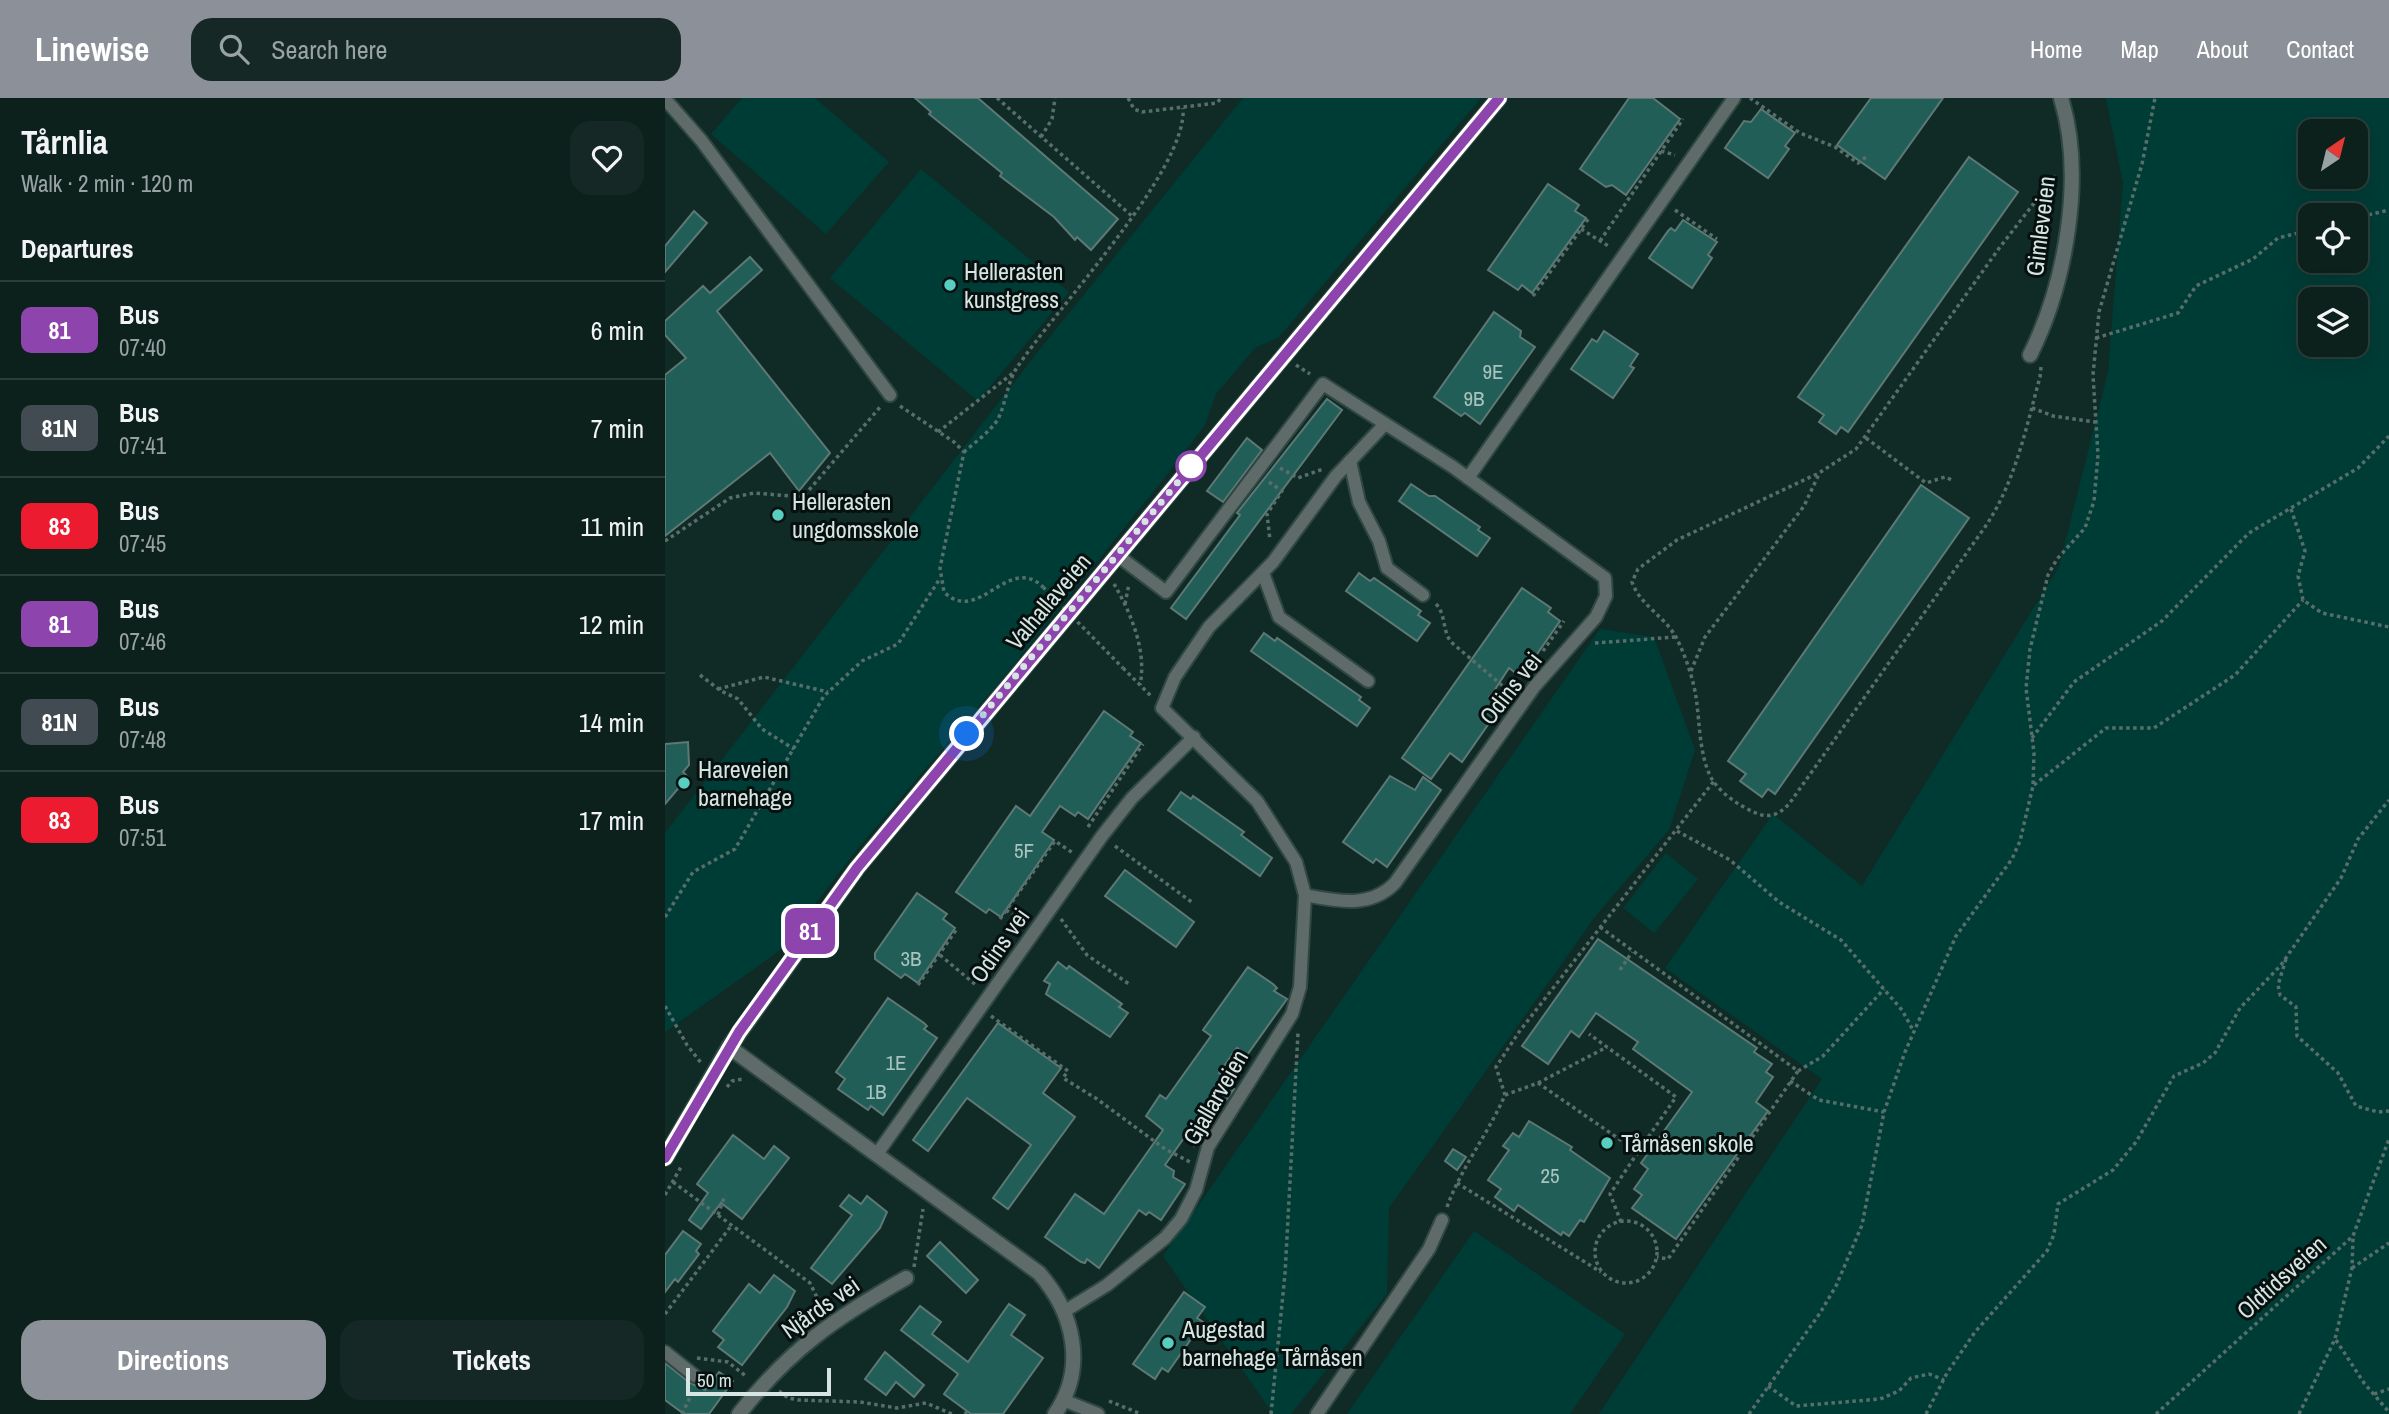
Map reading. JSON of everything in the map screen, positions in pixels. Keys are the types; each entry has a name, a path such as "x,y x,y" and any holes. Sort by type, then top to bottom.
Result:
{"street":[{"name":"Valhallaveien","path":"665,1158 729,1047 857,868 1499,98"},
{"name":"Gimleveien","path":"2030,355 2046,322 2058,279 2066,234 2069,133 2061,98"},
{"path":"729,1047 1029,1264 1048,1283 1065,1311 1073,1341 1074,1358 1063,1400 1055,1414"},
{"name":"Njårds vei","path":"739,1414 763,1384 799,1347 829,1324 906,1278"}],"lane":[{"path":"1468,478 1734,98"},
{"path":"665,99 701,140 890,395"},
{"path":"1117,555 1166,592 1323,384"},
{"name":"Odins vei","path":"1305,895 1358,901 1391,888 1534,687 1572,645 1604,603 1607,589 1605,578 1468,478 1323,384"},
{"path":"1368,681 1279,617 1263,573 1336,476 1385,424"},
{"path":"1350,461 1359,502 1379,541 1387,569 1423,594"},
{"name":"Gjallarveien","path":"1065,1311 1108,1285 1165,1238 1190,1205 1213,1138 1292,1014 1300,987 1305,895 1296,862 1270,819 1229,771 1162,708 1175,677 1209,627 1263,573"},
{"name":"Odins vei","path":"877,1154 1102,836 1132,798 1193,737"},
{"path":"1317,1414 1429,1249 1442,1220"},
{"path":"668,1354 695,1376"},
{"path":"1063,1400 1098,1414"}],"path":[{"path":"997,98 1133,216"},
{"path":"1041,137 1052,119 1055,98"},
{"path":"1128,98 1134,109 1142,113 1217,103 1221,98"},
{"path":"1751,98 1808,138 1835,147 1858,163 1865,157"},
{"path":"1749,1414 1824,1307 1859,1232 1870,1193 1884,1112 1914,1031 1956,936 2017,850 2033,786 2032,738 2026,688 2037,612 2052,566 2076,541 2090,518 2098,472 2095,338 2104,287 2142,164 2155,98"},
{"path":"937,432 1014,371 1133,216 1162,170 1185,124 1183,108"},
{"path":"1600,241 1683,119"},
{"path":"1661,151 1667,153"},
{"path":"2030,355 2041,368 2032,408 1998,506 1789,804 1778,814 1762,816 1741,806 1714,781 1706,764 1690,673 1676,637 1660,616 1636,595 1632,582 1638,569 1677,540 1843,460 1866,438 2051,178 2070,167"},
{"path":"1662,201 1717,239"},
{"path":"2368,215 2389,210"},
{"path":"1534,296 1589,218"},
{"path":"1581,229 1623,256"},
{"path":"2095,338 2178,313 2196,286 2253,259 2278,238 2298,233"},
{"path":"1294,363 1323,384"},
{"path":"665,917 693,872 735,849 829,692 862,661 898,644 940,578 964,452 997,421 1014,371"},
{"path":"665,541 730,498 754,493 803,497 890,395 909,414 964,452"},
{"path":"2032,408 2070,419 2095,422"},
{"path":"2032,738 2074,682 2162,621 2249,533 2358,468 2389,436"},
{"path":"1866,438 1926,483 1945,477 1954,481"},
{"path":"1267,459 1294,477 1320,468 1336,476"},
{"path":"1256,473 1282,491 1267,514 1271,543 1278,555"},
{"path":"1690,673 1702,640 1804,506 1819,473"},
{"path":"2291,507 2291,517 2305,551 2298,576 2303,600 2322,612 2389,627"},
{"path":"1125,605 1128,586 1138,571"},
{"path":"940,578 944,592 962,601 983,597 1007,580 1020,576 1033,579 1140,685 1142,656 1125,605 1112,581"},
{"path":"1423,594 1441,609 1446,633 1451,642 1497,683"},
{"path":"2033,786 2106,728 2154,728 2235,675 2303,600"},
{"path":"1572,645 1676,637"},
{"path":"700,675 718,689 738,699 762,729 794,749"},
{"path":"718,689 764,677 829,692"},
{"path":"1087,857 1089,823 1143,744"},
{"path":"1442,1220 1457,1183 1489,1132 1505,1096 1496,1067 1600,927 1714,781"},
{"path":"1927,1414 1944,1380 1975,1332 2047,1251 2054,1234 2058,1204 2113,1170 2136,1142 2174,1076 2203,1063 2215,1052 2240,1009 2287,956 2341,878 2358,838 2389,800"},
{"path":"1677,831 1730,860 1779,902 1841,940 1902,1010 1914,1031"},
{"path":"1102,836 1192,903"},
{"path":"1000,919 1055,841 1087,857"},
{"path":"1051,906 1087,955 1129,984"},
{"path":"1006,910 1035,930"},
{"path":"1600,927 1798,1071"},
{"path":"918,985 956,930"},
{"path":"1620,970 1633,951"},
{"path":"939,954 1021,1038 1068,1071 1063,1078 1097,1099 1165,1149 1202,1165"},
{"path":"2287,956 2278,985 2280,995 2296,1007 2297,1036 2338,1073 2355,1105 2378,1112 2389,1111"},
{"path":"1657,1257 1668,1259 1798,1071 1823,1056 1884,989"},
{"path":"665,1006 687,1045 704,1065"},
{"path":"1271,1414 1285,1274 1298,1057 1298,1033 1292,1014"},
{"path":"1589,1034 1676,1097 1610,1194 1621,1222"},
{"path":"1017,1043 1021,1038"},
{"path":"1505,1096 1538,1083 1607,1047"},
{"path":"1790,1081 1819,1100 1850,1108 1884,1112"},
{"path":"1538,1083 1639,1152"},
{"name":"Oldtidsveien","path":"2157,1414 2353,1236 2389,1139"},
{"path":"673,1182 810,1283 829,1324"},
{"path":"1457,1183 1602,1272 1620,1283 1631,1283 1648,1274 1657,1257 1657,1247 1648,1230 1631,1222 1621,1222 1602,1232 1595,1252 1602,1272"},
{"path":"718,1215 725,1195"},
{"path":"906,1278 916,1263 925,1203"},
{"path":"665,1314 731,1226"},
{"path":"2299,1414 2335,1339 2351,1268 2353,1236"},
{"path":"2351,1268 2389,1242"},
{"path":"2335,1339 2389,1412"},
{"path":"668,1354 728,1362 792,1399 860,1402 897,1408 926,1403 952,1414"},
{"path":"1768,1387 1797,1406 1880,1399 1899,1391 1911,1378 1929,1374 1944,1380"},
{"path":"681,1414 697,1383 695,1376"},
{"path":"2374,1394 2389,1389"},
{"path":"1107,1401 1141,1414"}],"shaded area":[{"path":"742,98 815,98 889,162 826,234 711,134"},
{"path":"1243,98 1481,98 1279,337 1255,348 1216,394 1205,425 1162,481 1013,666 859,847 779,951 665,1032 665,833 1040,349"},
{"path":"2106,98 2389,98 2389,1414 1599,1414 1822,1079 1665,968 1773,814 1862,886 2059,567 2108,372 2123,183"},
{"name":"Hellerasten kunstgress","path":"921,169 1069,292 978,401 830,278"},
{"path":"1600,629 1654,637 1695,750 1669,830 1594,918 1389,1208 1387,1294 1291,1414 1273,1414 1163,1256"},
{"path":"1666,853 1698,879 1654,933 1623,908"},
{"path":"1474,1231 1625,1334 1570,1414 1347,1414"}],"building":[{"path":"915,98 978,98 1118,219 1091,250 1077,237 1075,240 1054,217 1000,176 1002,173 929,114 931,112"},
{"path":"1629,98 1653,98 1680,119 1626,195 1612,185 1606,187 1580,169"},
{"path":"1871,98 1943,98 1885,179 1837,145"},
{"path":"1761,109 1795,133 1785,146 1789,149 1768,178 1725,148 1744,121 1751,122"},
{"path":"1969,157 2018,192 1848,432 1841,427 1836,434 1819,422 1824,415 1798,397"},
{"path":"1548,184 1579,205 1575,211 1586,218 1532,293 1522,285 1518,290 1488,270"},
{"path":"694,211 707,223 665,272 665,246"},
{"path":"1683,220 1717,242 1708,255 1712,258 1692,288 1649,258 1668,231 1671,228 1675,231"},
{"path":"750,257 762,270 717,311 830,453 799,491 770,453 665,536 665,375 686,358 665,335 665,321 703,286 710,293"},
{"path":"1494,312 1521,331 1520,337 1535,347 1480,424 1465,413 1461,416 1434,397"},
{"path":"1604,331 1638,354 1630,366 1634,368 1613,398 1571,369 1592,339 1597,342"},
{"path":"1327,399 1342,410 1186,619 1171,608 1240,515 1237,513"},
{"path":"1247,438 1262,450 1223,502 1207,491"},
{"path":"1411,484 1429,496 1435,496 1480,527 1478,530 1490,538 1477,556 1399,501"},
{"path":"1921,485 1969,518 1775,794 1768,789 1762,797 1740,781 1746,774 1728,761"},
{"path":"1359,573 1370,581 1374,578 1421,611 1418,615 1430,623 1417,641 1346,591"},
{"path":"1522,588 1551,608 1548,612 1560,621 1521,677 1509,668 1489,697 1501,706 1462,762 1450,753 1431,779 1402,758"},
{"path":"1264,633 1275,641 1277,638 1361,697 1359,700 1370,708 1357,726 1251,651"},
{"path":"1104,711 1133,732 1130,736 1141,743 1088,819 1078,812 1075,816 1060,806 1042,832 1054,840 1001,917 989,909 986,913 956,892 1016,806 1030,816"},
{"path":"688,742 689,765 683,772 688,777 665,804 665,744"},
{"path":"1390,776 1415,790 1423,777 1441,790 1387,867 1376,859 1373,863 1343,842"},
{"path":"1181,792 1191,799 1193,796 1244,832 1241,835 1272,858 1260,876 1168,810"},
{"path":"1125,870 1194,922 1176,947 1105,896"},
{"path":"917,893 947,914 943,919 955,928 918,983 905,974 901,978 875,959 875,953"},
{"path":"1598,939 1757,1048 1754,1052 1772,1064 1766,1072 1773,1077 1756,1102 1768,1111 1676,1239 1632,1208 1642,1195 1634,1189 1648,1169 1641,1163 1692,1092 1633,1049 1638,1042 1596,1013 1579,1037 1571,1031 1548,1064 1522,1046"},
{"path":"1058,962 1067,969 1069,966 1122,1004 1119,1007 1128,1013 1110,1037 1046,994 1050,984 1044,981"},
{"path":"1248,967 1273,984 1277,988 1274,991 1287,999 1247,1055 1237,1048 1219,1073 1225,1078 1223,1082 1234,1089 1194,1146 1184,1138 1165,1165 1174,1171 1173,1177 1185,1184 1161,1220 1149,1212 1146,1215 1139,1210 1099,1268 1087,1259 1085,1263 1081,1262 1045,1237 1075,1194 1104,1214 1163,1130 1146,1116 1160,1095 1166,1099 1211,1036 1203,1030"},
{"path":"888,998 924,1023 927,1026 924,1029 937,1038 883,1115 871,1106 868,1110 838,1089 845,1079 836,1072"},
{"path":"998,1023 1061,1068 1043,1093 1075,1117 1008,1209 993,1198 1031,1145 967,1098 928,1151 913,1140"},
{"path":"1529,1121 1572,1147 1570,1150 1610,1178 1584,1222 1580,1220 1569,1236 1563,1232 1561,1235 1518,1205 1514,1211 1495,1197 1501,1189 1488,1180 1509,1150 1503,1146 1513,1133 1519,1137"},
{"path":"733,1135 764,1159 774,1146 789,1158 742,1219 721,1203 701,1229 689,1220 708,1193 697,1184"},
{"path":"1453,1149 1466,1157 1457,1170 1445,1161"},
{"path":"849,1195 861,1204 867,1196 887,1212 880,1228 832,1284 811,1268 852,1215 840,1206"},
{"path":"683,1231 701,1244 696,1251 699,1254 678,1282 675,1279 665,1292 665,1255"},
{"path":"940,1242 978,1280 966,1293 927,1256"},
{"path":"774,1275 795,1291 787,1307 742,1365 718,1347 724,1340 713,1331 749,1284 760,1293"},
{"name":"Augestad barnehage Tårnåsen","path":"1184,1292 1205,1307 1197,1318 1203,1322 1168,1372 1162,1368 1155,1379 1133,1364"},
{"path":"1009,1304 1025,1315 1011,1335 1043,1358 1003,1414 971,1414 944,1394 958,1374 901,1330 920,1306 941,1322 932,1334 968,1362"},
{"path":"885,1352 924,1385 914,1397 896,1382 886,1395 865,1379"},
{"path":"665,1363 690,1383 705,1390 719,1372 733,1381 709,1414 684,1414 665,1400"}],"bus line":[{"name":"81","path":"665,1158 703,1089 739,1032 885,832 1499,98"}],"place":[{"name":"Hellerasten kunstgress","path":"950,285"},
{"name":"Hellerasten ungdomsskole","path":"778,515"},
{"name":"Hareveien barnehage","path":"684,783"},
{"name":"Tårnåsen skole","path":"1607,1143"},
{"name":"Augestad barnehage Tårnåsen","path":"1168,1343"}],"route":[{"path":"967,734 1194,463 1191,466"}]}
